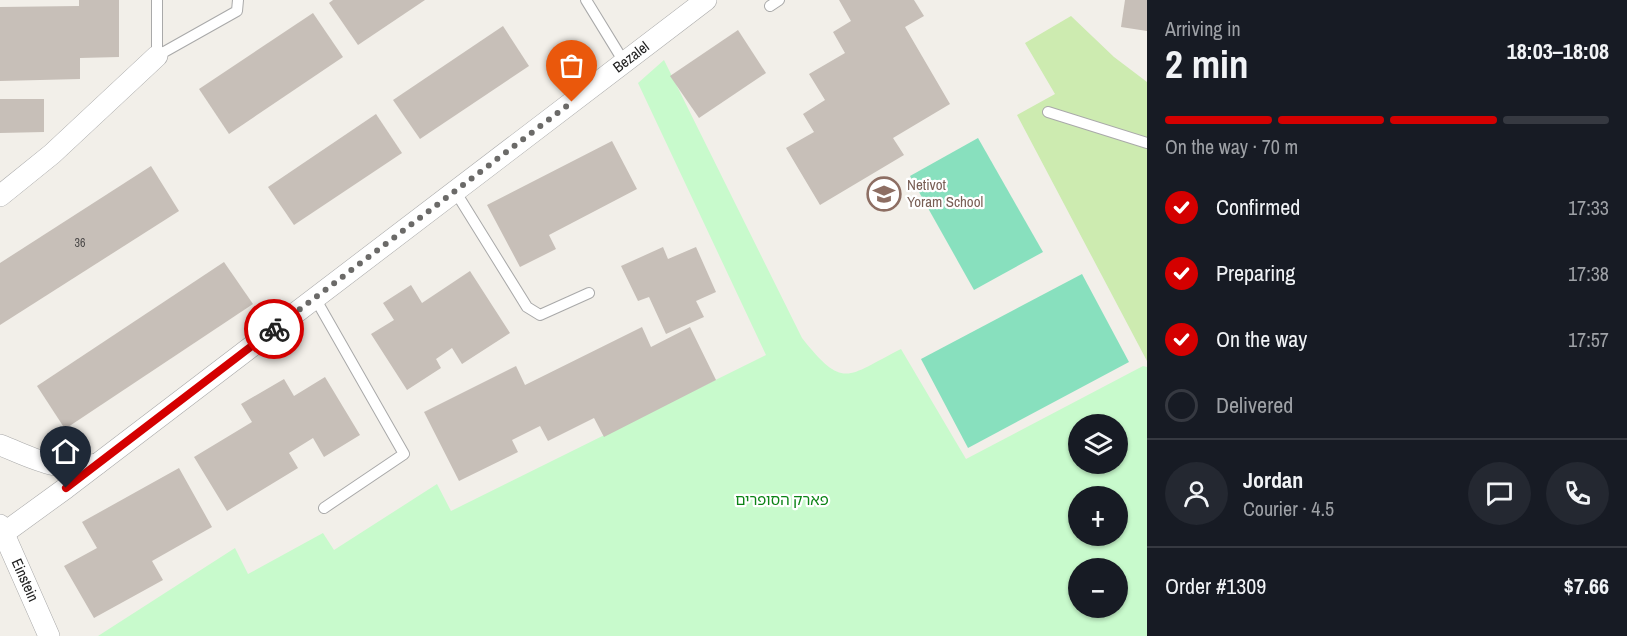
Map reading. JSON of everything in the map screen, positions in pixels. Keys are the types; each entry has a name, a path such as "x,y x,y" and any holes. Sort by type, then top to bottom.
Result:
{"street":[{"name":"Bezalel","path":"2,529 98,464 706,0"},
{"path":"0,196 52,154 157,56"},
{"name":"Bezalel","path":"0,446 47,464 72,469 98,464"},
{"name":"Einstein","path":"2,529 49,636"}],"lane":[{"path":"157,0 157,56 237,11 238,0"},
{"path":"586,0 624,62"},
{"path":"1048,112 1147,143"},
{"path":"455,191 527,307 540,315 590,293"},
{"path":"315,298 404,454 324,508"}],"green space":[{"path":"1071,16 1114,57 1147,82 1147,361 1017,115 1055,94 1025,43"},
{"name":"פארק הסופרים","path":"664,60 802,338 828,366 847,374 869,366 901,349 966,459 1143,366 1147,367 1147,636 98,636 235,548 248,574 323,533 334,550 437,484 451,511 766,355 638,83"},
{"path":"978,138 1043,252 974,290 910,176"},
{"path":"1082,274 1129,362 968,448 921,359"}],"building":[{"path":"79,0 119,0 119,57 80,58 80,79 0,81 0,7 79,6"},
{"path":"333,0 425,0 358,45 329,3"},
{"path":"839,0 914,0 924,16 905,27 950,104 893,138 904,155 820,205 786,148 814,132 803,114 825,100 809,74 845,53 833,32 851,21"},
{"path":"1125,0 1147,0 1147,31 1121,27"},
{"path":"313,13 343,57 229,134 199,89"},
{"path":"503,26 529,66 420,139 393,100"},
{"path":"738,30 766,73 699,118 670,76"},
{"path":"0,99 44,99 44,132 0,133"},
{"path":"376,114 402,153 294,225 268,187"},
{"path":"612,141 637,189 549,235 556,249 520,267 487,205"},
{"path":"151,166 179,211 0,325 0,263"},
{"path":"663,247 668,259 696,247 716,292 696,301 704,317 666,334 649,297 638,301 621,266"},
{"path":"224,262 253,304 65,429 37,386"},
{"path":"470,271 510,333 462,364 452,348 436,359 441,368 407,390 371,334 394,320 383,303 411,285 422,303"},
{"path":"642,327 651,347 690,327 716,380 604,437 594,418 548,441 540,426 512,440 518,452 459,481 424,412 516,366 525,385"},
{"path":"325,377 360,435 324,457 313,438 289,453 298,468 227,511 194,457 252,422 241,404 284,379 294,396"},
{"path":"179,468 212,527 152,561 163,580 94,618 64,566 97,548 82,522"}],"way so far":[{"path":"274,329 572,102"}],"place":[{"name":"Netivot Yoram School","path":"884,194"}],"route":[{"path":"66,488 274,329"}]}
